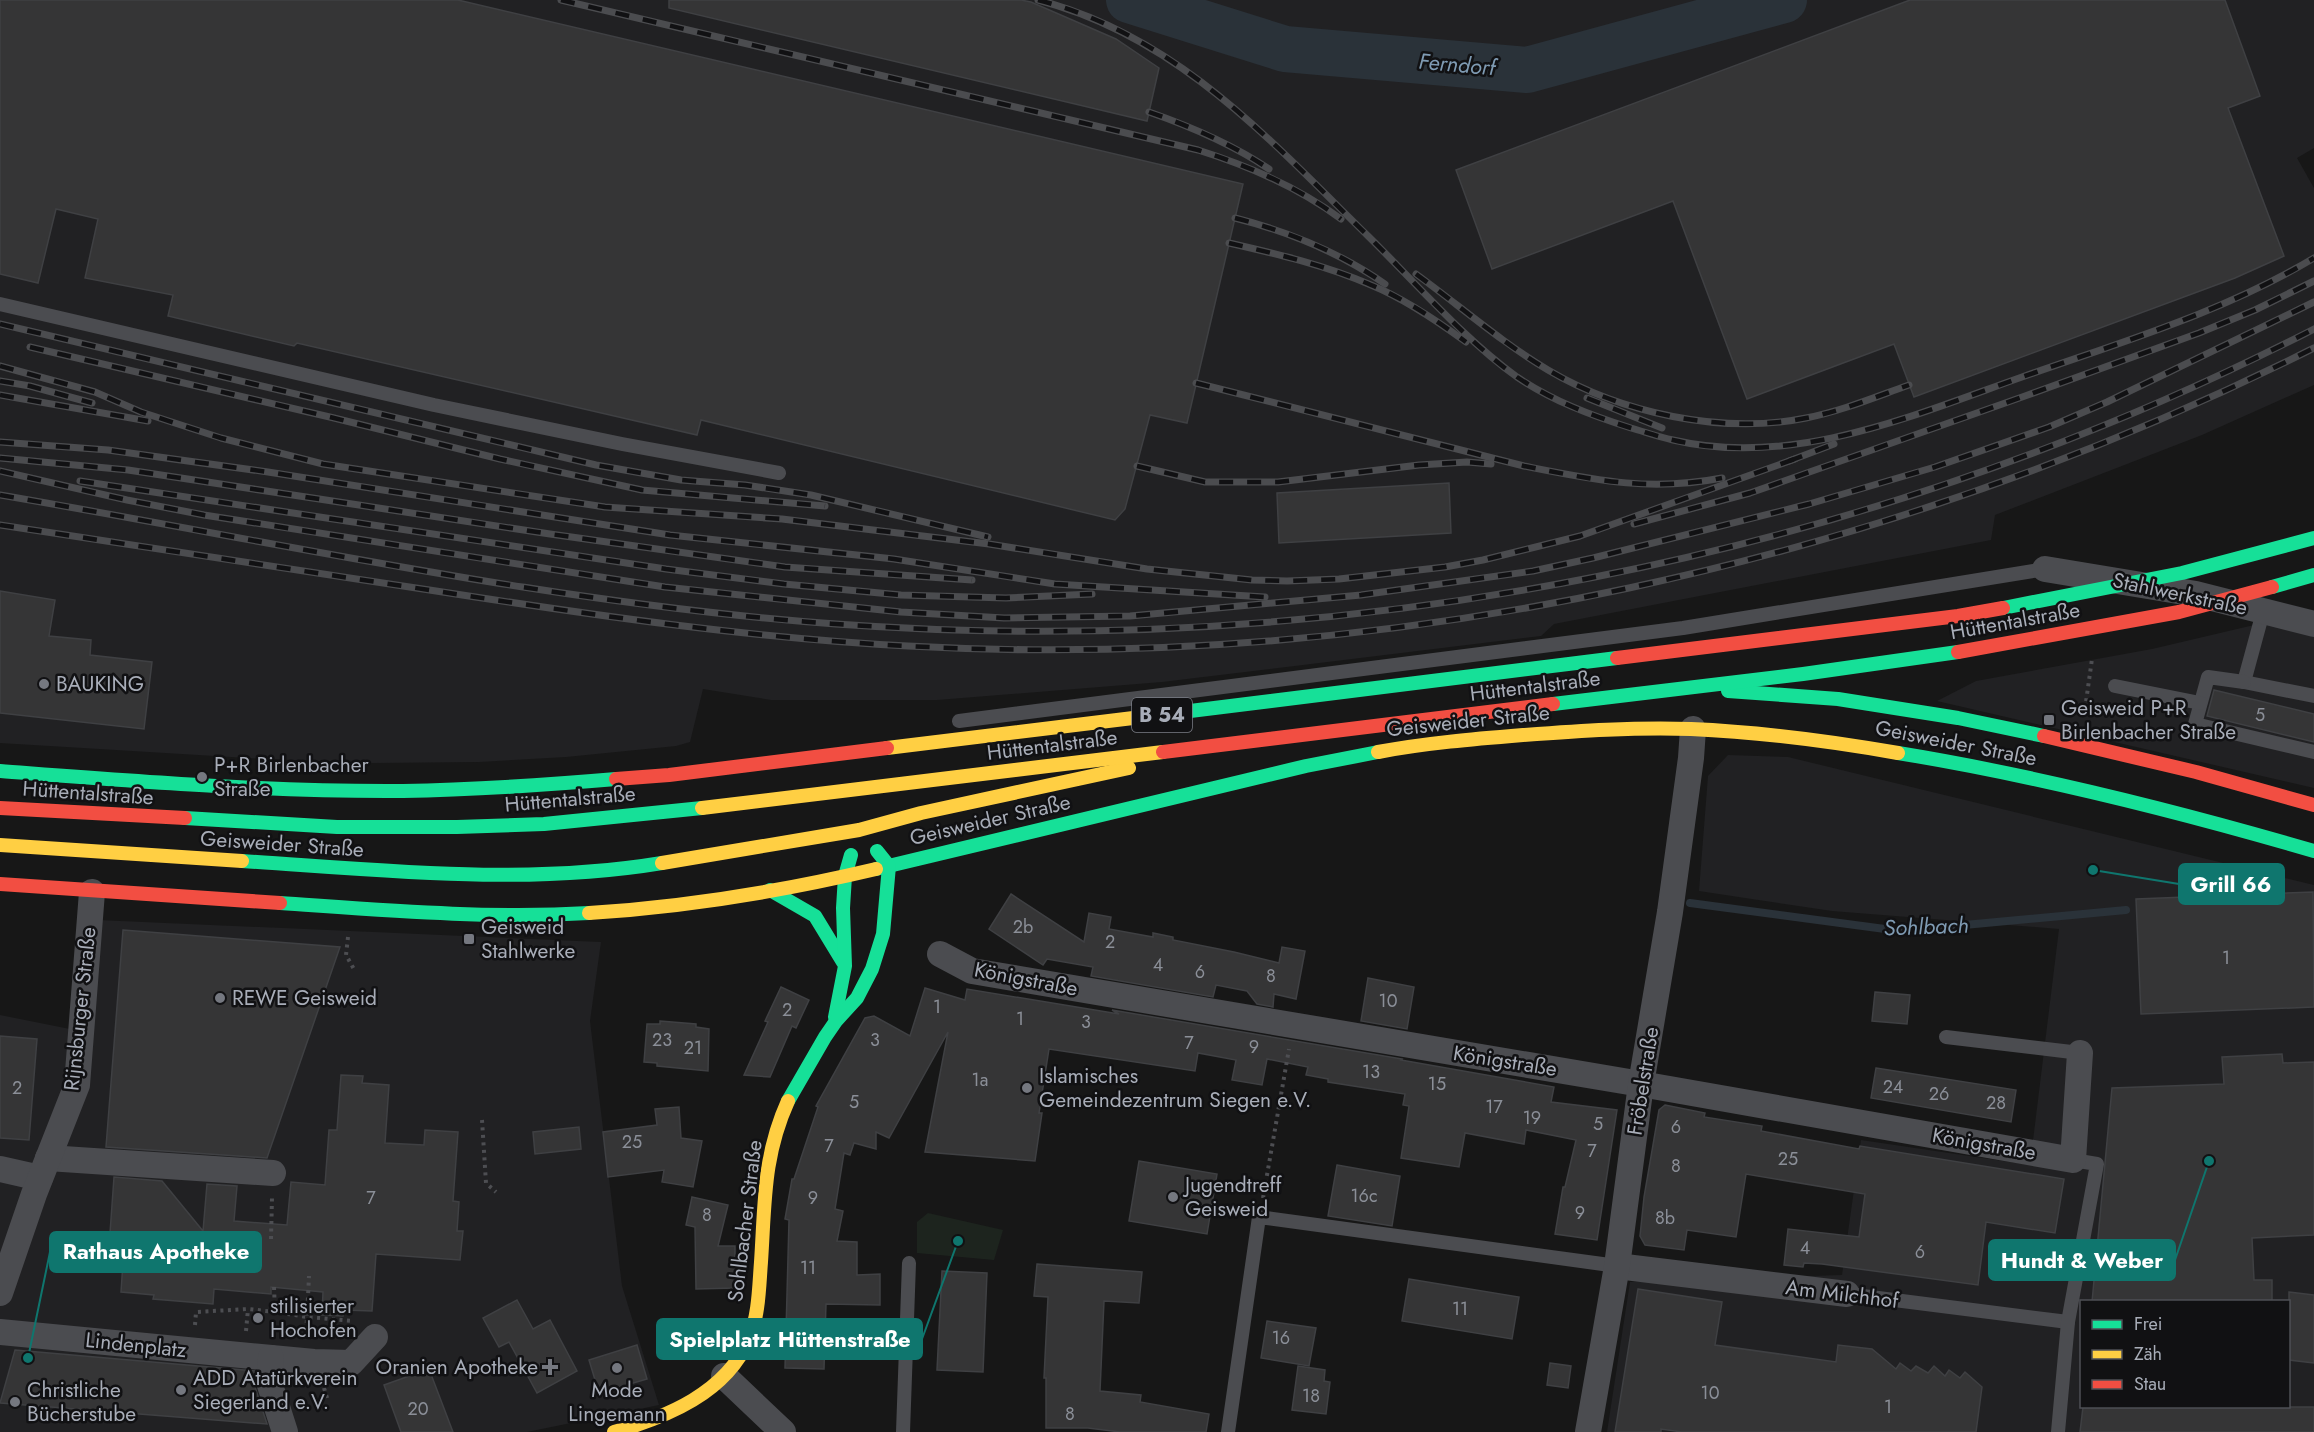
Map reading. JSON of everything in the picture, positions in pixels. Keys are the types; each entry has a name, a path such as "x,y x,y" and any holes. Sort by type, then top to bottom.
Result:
{"main road":[{"name":"Hüttentalstraße","path":"0,771 208,785 362,789 468,789 669,775 1958,616 2094,592 2262,554 2314,538"},
{"name":"Hüttentalstraße","path":"0,808 337,827 544,824 657,813 1733,683 1963,652 2181,611 2314,574"},
{"name":"Geisweider Straße","path":"0,845 436,874 560,879 859,830 933,811 1424,706 1587,690 1709,690 1836,699 1996,725 2205,773 2314,805"},
{"name":"Geisweider Straße","path":"0,884 434,914 558,910 625,911 770,890 845,876 1306,766 1428,742 1650,728 1693,729 1828,741 1972,765 2215,822 2314,850"},
{"path":"859,830 889,866"},
{"name":"Sohlbacher Straße","path":"834,1023 845,966 843,908 845,876 859,830"},
{"name":"Sohlbacher Straße","path":"614,1432 646,1423 688,1405 724,1376 744,1347 754,1324 763,1244 764,1201 772,1144 791,1095 834,1023 860,995 881,944 889,866"},
{"path":"770,890 816,916 845,966"}],"street":[{"name":"Stahlwerkstraße","path":"2045,569 2196,594 2314,624"},
{"name":"Fröbelstraße","path":"1588,1432 1617,1266 1641,1083 1670,912 1693,729"},
{"name":"Rijnsburger Straße","path":"0,1293 44,1168 77,1085 92,892"},
{"name":"Königstraße","path":"940,954 972,971 1641,1083 2073,1160"},
{"path":"2073,1160 2080,1053"},
{"path":"0,1169 273,1173"},
{"name":"Am Milchhof","path":"1617,1266 1847,1294"},
{"name":"Lindenplatz","path":"0,1332 314,1362 351,1363 375,1337"},
{"path":"271,1358 269,1382 285,1432"},
{"path":"724,1376 783,1432"}],"lane":[{"path":"0,304 434,405 622,444 779,473"},
{"path":"959,721 1683,628 2045,569"},
{"path":"2244,682 2263,612"},
{"path":"2314,696 2208,677 2195,724 2314,752"},
{"path":"2115,686 2200,704"},
{"path":"1946,1037 2080,1053"},
{"name":"Königstraße","path":"2058,1432 2068,1322 2097,1164 2073,1160"},
{"path":"1228,1432 1259,1217 1617,1266"},
{"path":"903,1432 909,1263"},
{"name":"Am Milchhof","path":"1847,1294 2068,1322"}],"path":[{"path":"348,939 346,955 355,971"},
{"path":"1259,1217 1293,1026"},
{"path":"482,1120 486,1183 496,1192"},
{"path":"271,1239 272,1208"},
{"path":"306,1333 309,1276"},
{"path":"274,1287 275,1312"},
{"path":"196,1312 248,1309 352,1320"},
{"path":"246,1336 248,1309"}],"shaded area":[{"path":"0,0 2314,0 2314,148 2297,158 2314,188 2314,385 2202,435 1995,515 1991,540 1554,624 1541,636 1162,682 937,700 771,700 703,689 690,742 676,746 566,757 479,762 374,763 265,759 0,743"},
{"path":"2314,611 2314,788 1937,701 1976,681 2152,649"},
{"path":"1728,755 1788,757 2314,885 2314,1432 1607,1432 1630,1282 1842,1275 1861,1140 2030,1165 2059,929 1832,911 1699,891 1708,776"},
{"path":"98,920 601,942 590,1021 622,1286 659,1405 527,1432 0,1432 0,1015 80,1031"},
{"path":"928,1213 1003,1230 994,1260 917,1253 917,1222"}],"building":[{"path":"0,0 458,0 1243,184 1187,423 1150,415 1125,509 1115,520 701,420 697,435 297,343 294,346 168,316 173,295 85,278 98,219 56,209 38,283 0,274"},
{"path":"669,0 1021,0 1031,2 1116,39 1159,68 1147,121 669,8"},
{"path":"1910,0 2225,0 2260,96 2228,108 2284,256 2235,278 1914,397 1894,344 1747,399 1673,201 1492,269 1456,170"},
{"path":"1449,483 1451,533 1279,543 1277,493"},
{"path":"0,591 55,600 49,636 91,640 90,655 152,662 144,729 0,713"},
{"path":"2214,690 2314,714 2314,742 2207,716"},
{"path":"2313,892 2314,1007 2141,1014 2136,899"},
{"path":"1011,894 1084,942 1089,913 1111,917 1109,929 1153,937 1153,933 1173,937 1173,940 1279,963 1282,947 1305,951 1296,999 1274,994 1273,1007 1257,1004 1247,991 1216,985 1213,997 1091,976 1093,967 1047,959 1043,965 989,929"},
{"name":"REWE Geisweid","path":"123,930 340,947 267,1158 106,1147"},
{"path":"1368,978 1414,987 1407,1029 1361,1021"},
{"path":"781,987 809,1000 796,1028 792,1026 770,1077 744,1075 768,1022 765,1021"},
{"path":"925,988 965,1000 967,989 1119,1014 1112,1010 1402,1059 1554,1087 1551,1102 1617,1110 1597,1240 1555,1234 1563,1187 1565,1187 1576,1140 1526,1130 1524,1144 1465,1133 1459,1167 1401,1158 1409,1106 1403,1105 1405,1094 1328,1082 1328,1079 1306,1075 1308,1067 1267,1059 1262,1085 1232,1080 1236,1060 1198,1053 1195,1071 1049,1049 1039,1113 1042,1113 1035,1161 925,1152 948,1032 889,1138 876,1132 876,1149 854,1143 850,1155 844,1153 835,1209 843,1211 837,1241 857,1242 857,1275 880,1274 880,1305 826,1304 824,1369 785,1368 789,1220 785,1219 792,1179 794,1179 818,1107 816,1106 865,1018 874,1016 910,1036"},
{"path":"1875,992 1910,995 1907,1024 1872,1021"},
{"path":"660,1021 696,1024 696,1027 709,1029 708,1071 657,1066 657,1063 644,1062 647,1024 660,1024"},
{"path":"0,1036 37,1039 29,1140 0,1138"},
{"path":"2282,1054 2283,1063 2314,1062 2314,1235 2252,1238 2254,1280 2272,1280 2272,1300 2092,1300 2112,1088 2224,1084 2222,1057"},
{"path":"1876,1068 2016,1090 2011,1122 1871,1098"},
{"path":"341,1075 363,1076 362,1083 389,1085 385,1143 424,1145 425,1130 458,1132 453,1201 459,1202 457,1231 463,1231 460,1260 376,1254 372,1311 344,1310 343,1316 322,1315 323,1292 271,1287 271,1294 214,1289 213,1304 153,1299 154,1295 121,1292 123,1262 108,1261 114,1177 162,1181 203,1231 207,1184 237,1186 234,1221 287,1225 291,1182 325,1185 329,1130 337,1130"},
{"path":"1665,1105 1705,1113 1704,1117 1762,1126 1761,1131 1859,1149 1860,1146 2064,1179 2055,1233 1986,1222 1978,1285 1822,1264 1804,1263 1803,1267 1784,1265 1788,1229 1859,1237 1865,1194 1746,1174 1736,1237 1687,1230 1684,1250 1645,1245 1640,1236 1644,1197 1659,1110"},
{"path":"679,1107 681,1138 702,1141 693,1187 662,1182 664,1170 608,1177 603,1132 657,1125 655,1109"},
{"path":"579,1127 581,1149 535,1154 533,1132"},
{"name":"Jugendtreff Geisweid","path":"1139,1161 1217,1174 1207,1234 1129,1221"},
{"path":"1337,1165 1400,1176 1392,1226 1328,1216"},
{"path":"692,1197 728,1205 718,1246 735,1246 735,1288 696,1289 695,1227 686,1225"},
{"path":"1037,1264 1142,1272 1139,1303 1104,1301 1100,1391 1141,1395 1140,1402 1209,1414 1206,1432 1120,1432 1088,1428 1046,1428 1046,1378 1044,1378 1048,1297 1034,1296"},
{"path":"942,1271 987,1273 983,1372 937,1370"},
{"path":"1409,1279 1519,1297 1512,1339 1402,1321"},
{"path":"1638,1289 1722,1302 1715,1345 1836,1362 1838,1345 1872,1349 1896,1369 1900,1363 1911,1371 1916,1366 1928,1373 1934,1366 1945,1376 1949,1370 1960,1378 1965,1372 1982,1387 1976,1432 1682,1432 1661,1429 1661,1432 1615,1432"},
{"path":"2289,1292 2314,1295 2314,1363 2290,1360"},
{"path":"517,1300 533,1329 550,1320 577,1371 537,1393 509,1342 499,1347 483,1318"},
{"path":"1267,1321 1316,1328 1309,1366 1261,1358"},
{"name":"Mode Lingemann","path":"637,1345 647,1379 599,1393 589,1360"},
{"path":"15,1350 255,1371 255,1387 267,1424 0,1403"},
{"path":"1550,1363 1571,1366 1568,1388 1547,1385"},
{"path":"1298,1366 1325,1370 1324,1381 1330,1382 1326,1414 1292,1410"},
{"path":"429,1369 453,1432 401,1432 384,1385"},
{"path":"2314,1407 2314,1432 2080,1432 2083,1408"}],"waterway":[{"name":"Ferndorf","path":"1129,0 1285,49 1527,70 1784,0"},
{"name":"Sohlbach","path":"1690,903 1900,931 2126,910"}],"railway":[{"path":"561,0 1198,150 1272,178 1308,197 1341,219"},
{"path":"1038,0 1088,16 1134,38 1177,65 1218,95 1294,163 1459,328 1517,377 1544,393 1586,412 1673,440 1718,447 1762,447 1807,443 1851,434 1938,407 2171,325 2244,294 2314,258"},
{"path":"1149,112 1211,137 1269,169"},
{"path":"1235,218 1313,244 1350,262 1385,284"},
{"path":"1229,243 1319,266 1371,285 1420,310 1466,342"},
{"path":"1416,274 1497,336 1548,370 1607,398 1640,409 1707,422 1774,423 1832,412 1909,385"},
{"path":"1634,524 1750,493 2025,396 2199,333 2255,310 2314,281"},
{"path":"0,471 204,515 665,587 901,612 1004,618 1130,616 1361,595 1533,571 1809,504 1935,467 2049,427 2107,402 2314,302"},
{"path":"0,324 596,465 681,480 745,485 811,495 988,537"},
{"path":"0,495 416,570 521,587 731,615 836,624 1026,631 1217,626 1407,608 1595,577 1781,534 1963,478 2141,410 2314,329"},
{"path":"30,347 500,459 642,490 825,506"},
{"path":"0,525 553,609 790,637 908,646 1089,650 1271,641 1451,620 1630,588 1807,544 1980,489 2149,424 2314,348"},
{"path":"0,366 95,392 141,412 221,438 323,464 605,507 782,519 989,544 1147,569 1252,580 1339,579 1445,567 1483,560 1580,536 1795,459"},
{"path":"0,381 30,386 92,403"},
{"path":"1196,383 1524,466 1575,476 1646,484 1670,484 1722,478"},
{"path":"0,395 148,421"},
{"path":"1587,398 1662,428"},
{"path":"0,442 108,450 268,472 670,535 894,559 1055,584 1265,597"},
{"path":"1789,461 1834,444"},
{"path":"0,458 128,470 785,567 972,580"},
{"path":"1137,466 1205,482 1278,482 1419,465 1467,462 1491,464"},
{"path":"80,481 666,569 784,584 901,595 1006,598 1092,594"}],"traffic: fast":[{"path":"2003,608 2182,573 2314,538"},
{"path":"2272,587 2314,575"},
{"path":"1553,704 1803,674 1958,652"},
{"path":"1166,714 1617,658"},
{"path":"1728,691 1838,699 1958,718 2044,736"},
{"path":"876,869 1306,766 1378,752"},
{"path":"1898,753 2003,772 2107,796 2314,851"},
{"path":"0,771 202,785 353,791 456,790 616,779"},
{"path":"185,818 337,827 457,827 544,824 702,808"},
{"path":"788,1101 825,1037 857,998 872,969 883,934 889,866 877,851"},
{"path":"835,1017 845,966 843,908 845,876 851,855"},
{"path":"242,861 399,872 505,875 610,870 662,863"},
{"path":"770,890 815,916 843,962"},
{"path":"280,903 473,914 589,913"}],"traffic: slow":[{"path":"887,748 1166,714"},
{"path":"1378,752 1523,735 1670,729 1717,730 1769,735 1898,753"},
{"path":"702,808 1163,752"},
{"path":"662,863 859,830 921,813 1129,768"},
{"path":"0,845 242,861"},
{"path":"589,913 661,907 734,897 876,869"},
{"path":"614,1432 654,1419 693,1400 726,1374 739,1358 749,1339 758,1301 770,1161 774,1141 788,1101"}],"traffic: jam":[{"path":"1958,652 2179,612 2272,587"},
{"path":"1617,658 1958,616 2003,608"},
{"path":"1163,752 1553,704"},
{"path":"2044,736 2196,772 2314,805"},
{"path":"616,779 669,775 887,748"},
{"path":"0,808 185,818"},
{"path":"0,884 280,903"}],"place":[{"name":"BAUKING","path":"44,684"},
{"name":"Geisweid P+R Birlenbacher Straße","path":"2049,720"},
{"name":"P+R Birlenbacher Straße","path":"202,777"},
{"name":"Grill 66","path":"2093,870"},
{"name":"Geisweid Stahlwerke","path":"469,939"},
{"name":"REWE Geisweid","path":"220,998"},
{"name":"Islamisches Gemeindezentrum Siegen e.V.","path":"1027,1088"},
{"name":"Hundt & Weber","path":"2209,1161"},
{"name":"Jugendtreff Geisweid","path":"1173,1197"},
{"name":"Spielplatz Hüttenstraße","path":"958,1241"},
{"name":"stilisierter Hochofen","path":"258,1318"},
{"name":"Rathaus Apotheke","path":"28,1358"},
{"name":"Oranien Apotheke","path":"550,1367"},
{"name":"Mode Lingemann","path":"617,1368"},
{"name":"ADD Atatürkverein Siegerland e.V.","path":"181,1390"},
{"name":"Christliche Bücherstube","path":"15,1402"}]}
